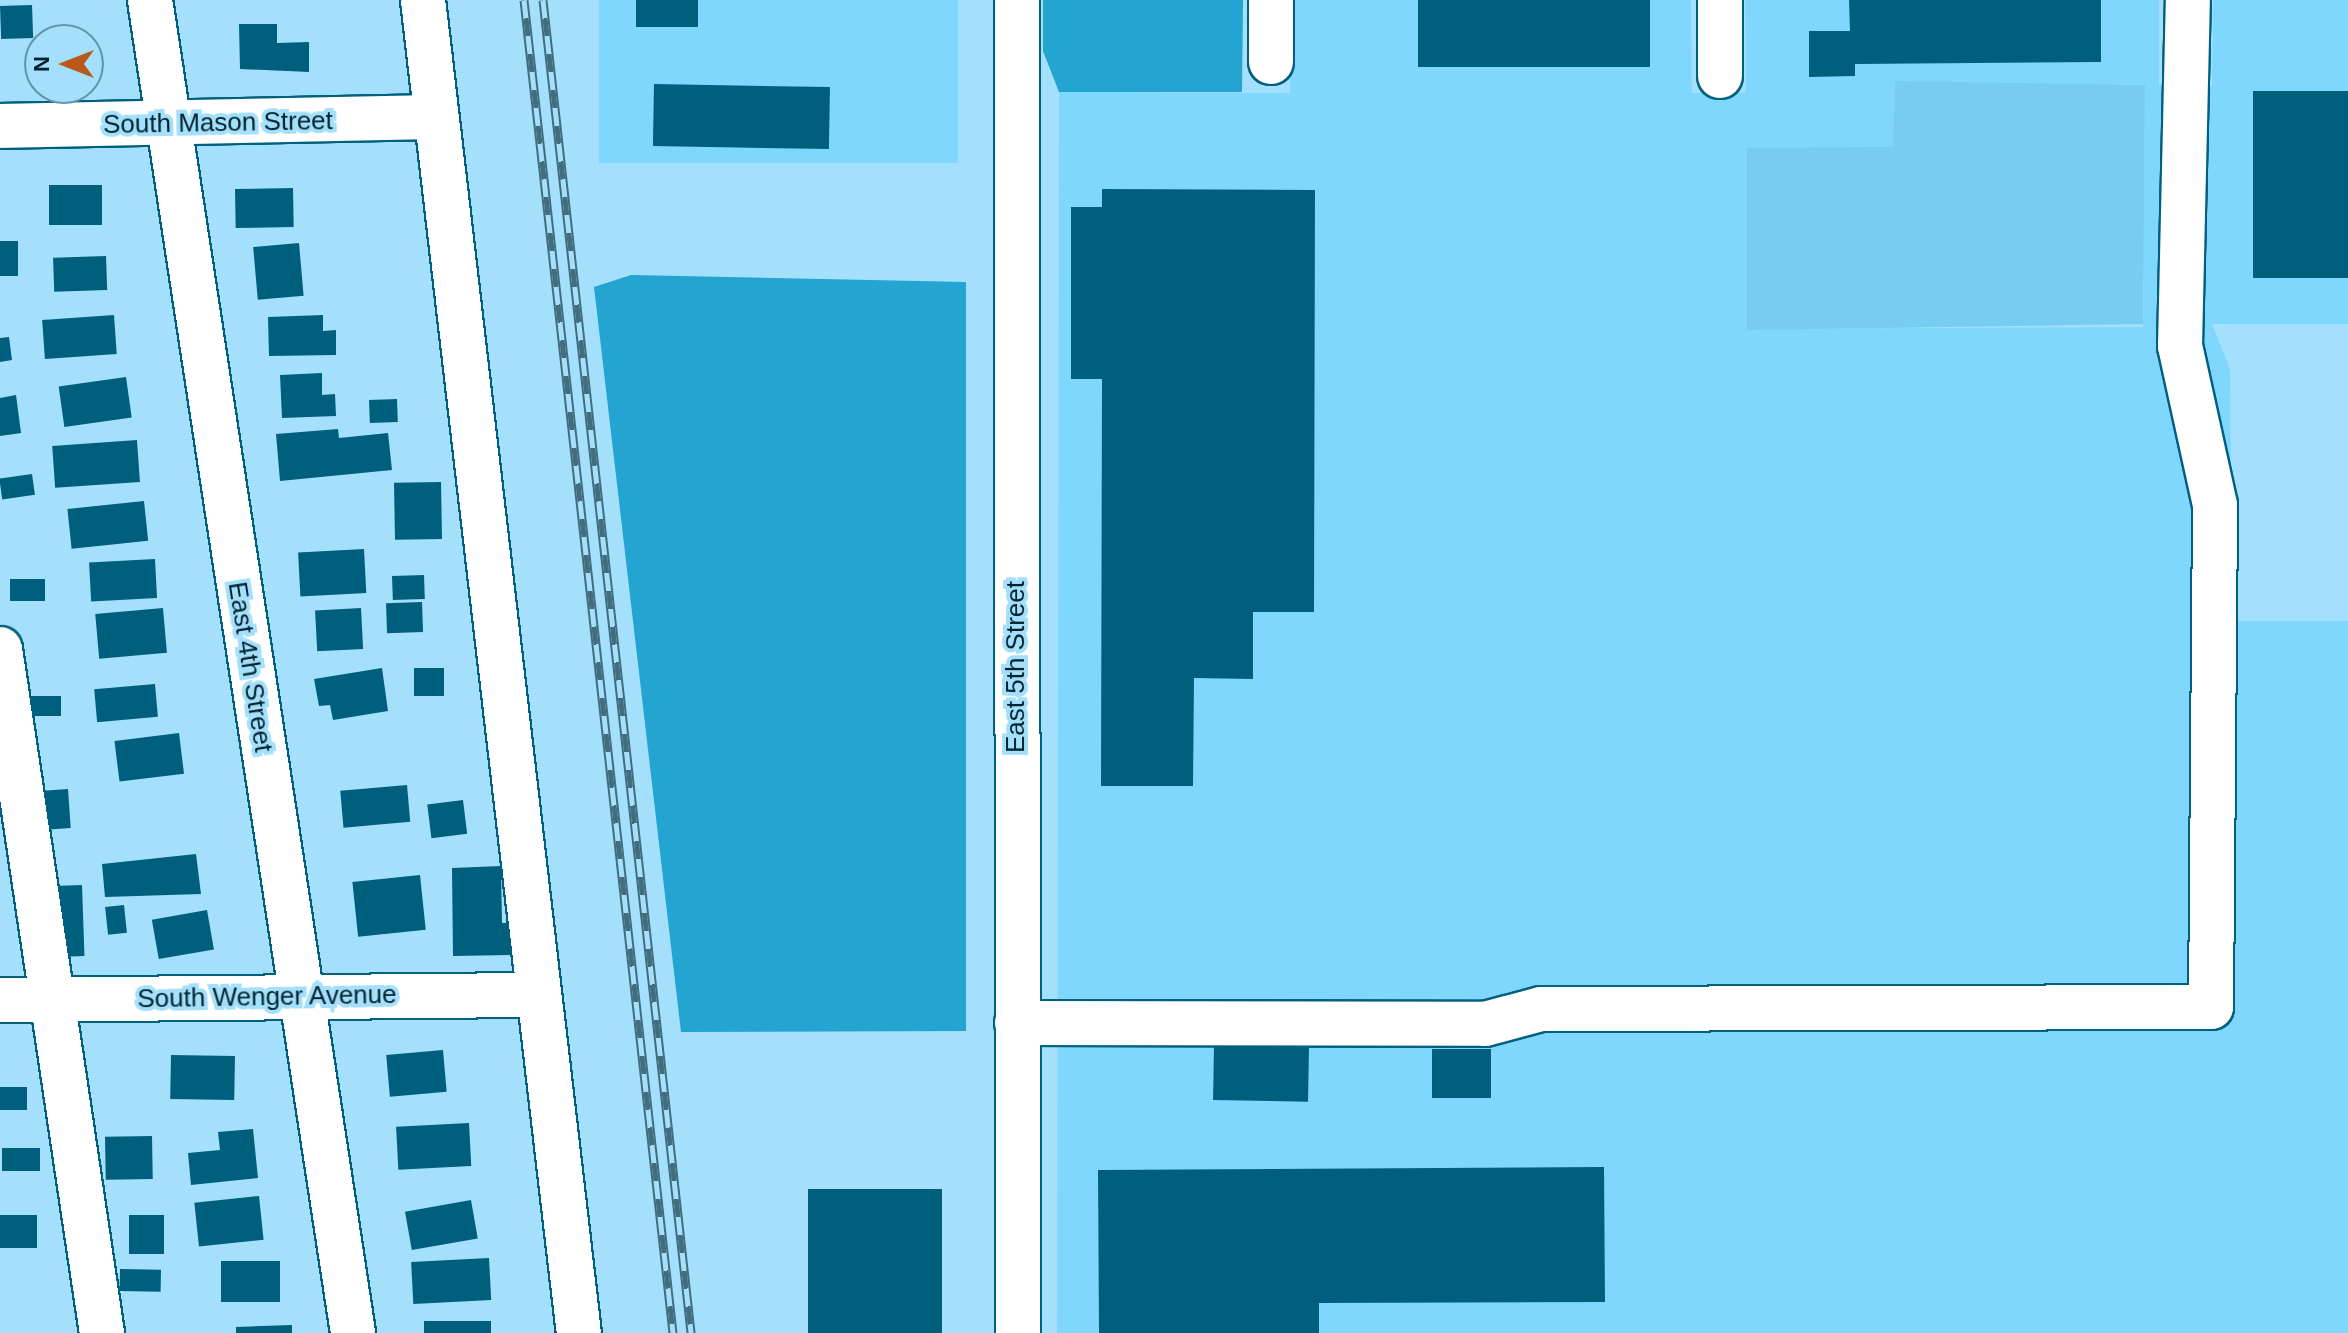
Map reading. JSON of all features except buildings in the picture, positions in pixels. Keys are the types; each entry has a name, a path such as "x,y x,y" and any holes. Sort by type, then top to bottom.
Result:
{"street":[{"name":"East 4th Street","path":"150,0 353,1333"},
{"path":"423,0 503,655 534,995 579,1333"},
{"name":"East 5th Street","path":"1017,0 1018,1333"},
{"path":"1271,0 1271,62"},
{"path":"1720,0 1720,76"},
{"path":"1017,1023 1485,1024 1541,1009 2211,1007 2215,505 2180,346 2188,0"},
{"name":"South Mason Street","path":"0,126 167,125 436,117"},
{"path":"0,649 58,1000 102,1333"},
{"name":"South Wenger Avenue","path":"0,1000 534,995"}],"shaded area":[{"path":"599,0 958,0 958,163 599,163"},
{"path":"1043,0 1243,0 1242,92 1059,92 1043,51"},
{"path":"1291,0 1691,0 1692,93 1746,92 1745,0 2159,0 2159,85 2212,85 2213,0 2348,0 2348,324 2212,324 2230,369 2232,621 2348,621 2348,1333 1057,1333 1059,92 1290,93","holes":["1895,82 2145,85 2143,327 1747,329 1893,147"]},
{"path":"1895,81 2145,85 2143,324 1747,330 1747,148 1893,147"},
{"path":"631,275 966,282 966,1031 681,1032 594,287"}],"railway":[{"path":"524,0 673,1333"},
{"path":"543,0 691,1333"}]}
